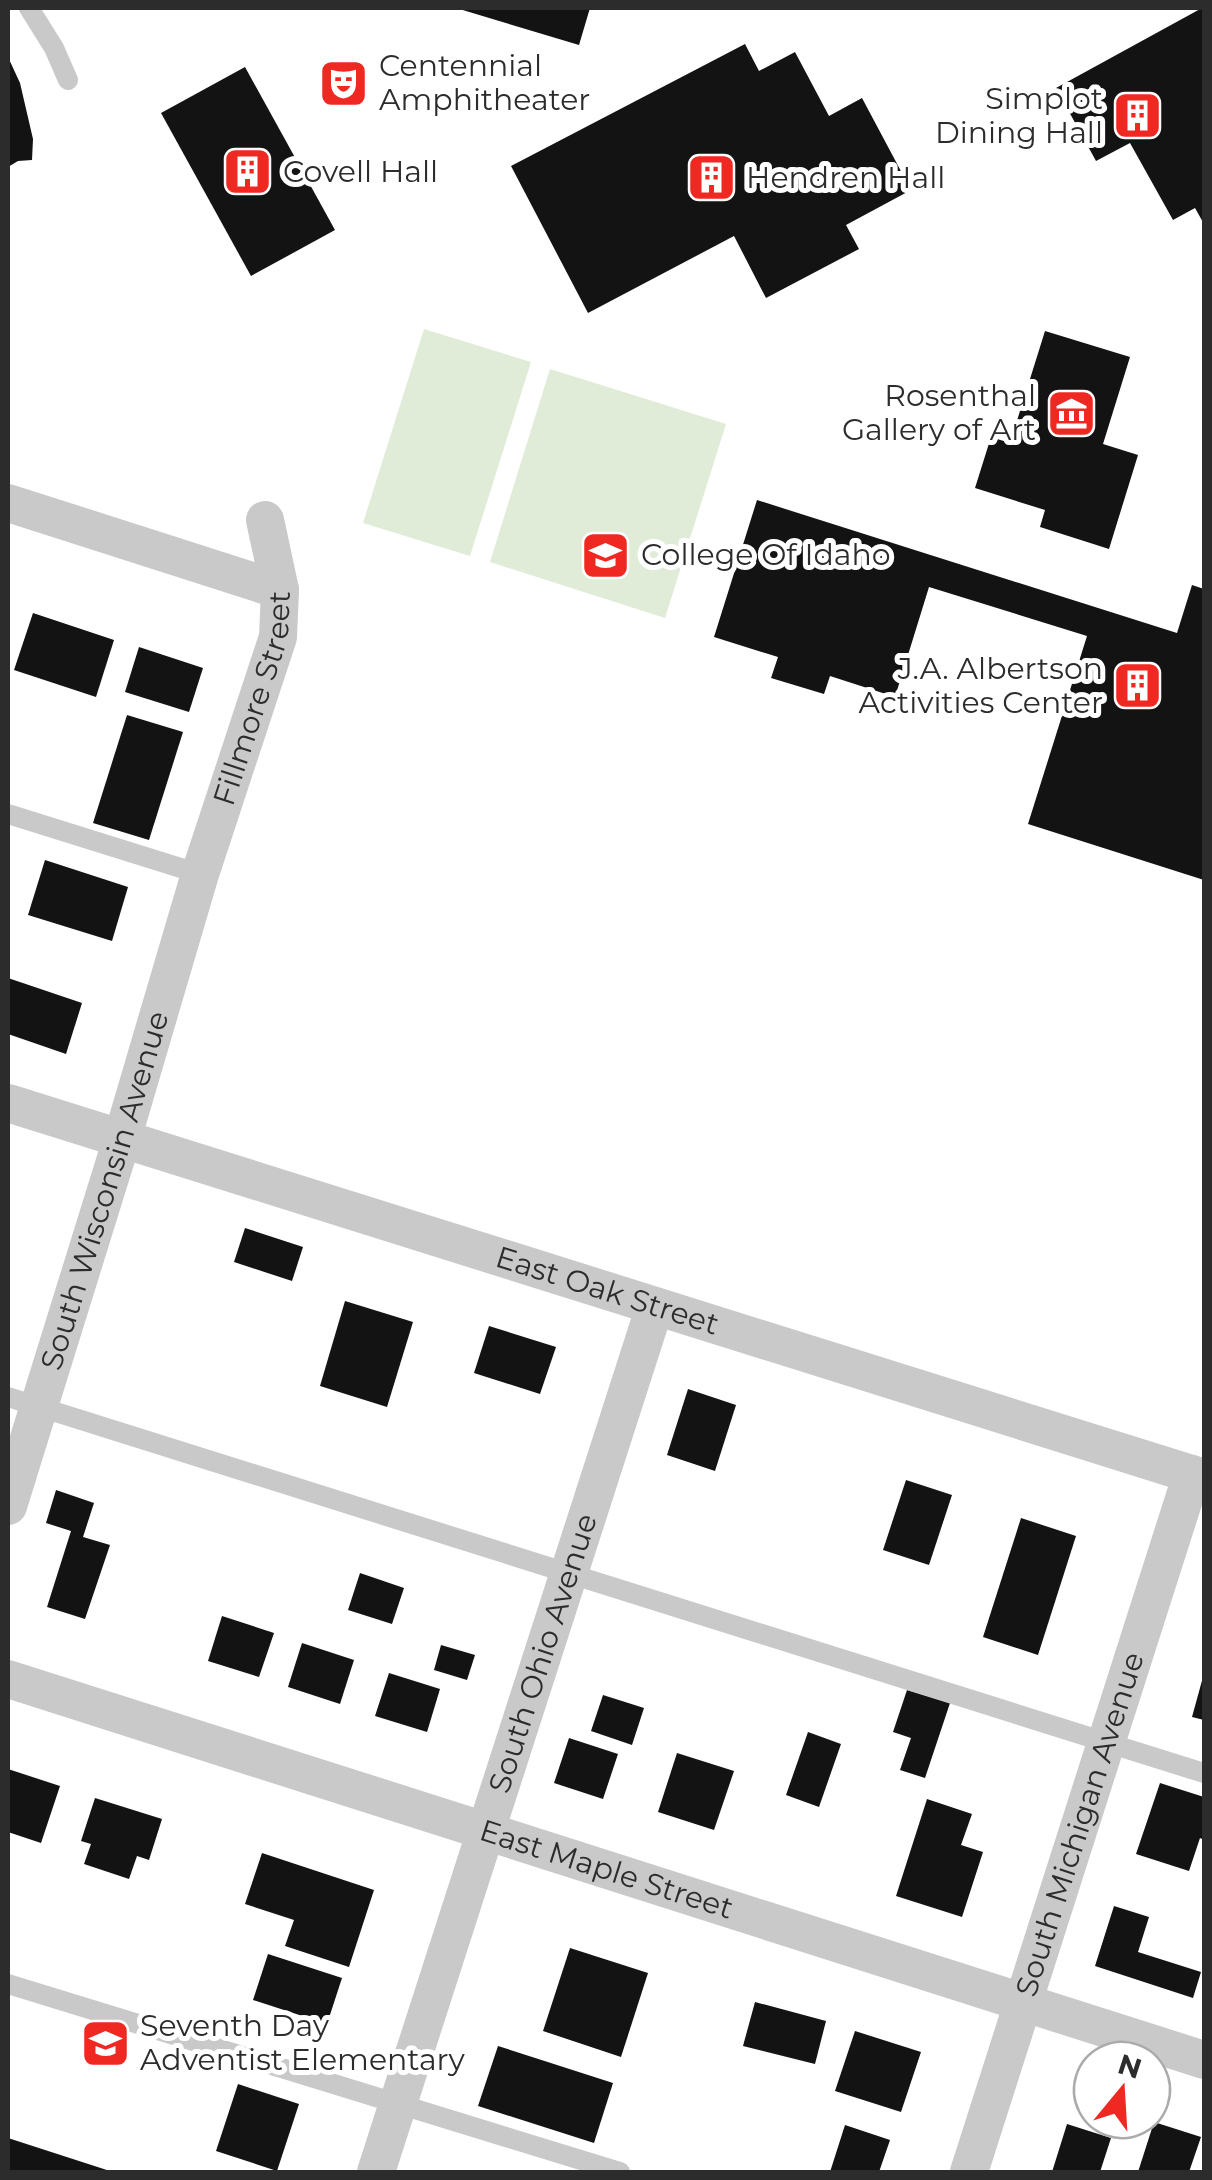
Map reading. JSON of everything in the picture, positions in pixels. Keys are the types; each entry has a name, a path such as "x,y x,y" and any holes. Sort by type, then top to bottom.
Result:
{"street":[{"path":"8,503 280,590"},
{"name":"Fillmore Street","path":"200,874 278,637 280,590 265,520"},
{"name":"South Wisconsin Avenue","path":"8,1506 23,1402 122,1138 200,874"},
{"name":"East Oak Street","path":"8,1102 1198,1476"},
{"name":"South Ohio Avenue","path":"376,2172 655,1306"},
{"name":"South Michigan Avenue","path":"969,2172 1106,1742 1198,1476"},
{"name":"East Maple Street","path":"8,1679 1204,2060"}],"lane":[{"path":"29,8 68,80"},
{"path":"8,814 200,874"},
{"path":"23,1402 1204,1773"},
{"path":"8,1984 620,2172"}],"green space":[{"path":"424,329 531,362 470,556 363,523"},
{"path":"550,369 726,424 665,618 490,562"}],"building":[{"path":"456,8 590,8 579,45"},
{"name":"Simplot Dining Hall","path":"1202,8 1204,224 1195,208 1173,220 1130,143 1096,161 1056,88"},
{"name":"Hendren Hall","path":"745,44 759,71 795,52 829,116 862,98 911,190 846,225 859,249 766,298 734,236 588,313 511,166"},
{"path":"8,57 20,83 33,139 32,160 8,167"},
{"name":"Covell Hall","path":"245,67 335,230 251,276 161,113"},
{"path":"1045,331 1130,357 1103,444 1138,455 1109,549 1040,527 1045,510 975,488 991,437 1010,443"},
{"name":"J.A. Albertson Activities Center","path":"757,500 1177,633 1192,585 1204,589 1204,880 1028,824 1087,636 929,587 895,697 830,676 824,694 771,678 778,657 714,637"},
{"path":"33,613 114,640 96,697 14,670"},
{"path":"139,647 203,668 189,712 125,692"},
{"path":"127,715 183,732 149,840 93,823"},
{"path":"45,860 128,887 112,941 28,915"},
{"path":"8,978 82,1003 66,1054 8,1034"},
{"path":"245,1228 303,1247 292,1281 234,1262"},
{"path":"345,1301 413,1322 387,1407 320,1386"},
{"path":"489,1326 556,1347 540,1394 474,1373"},
{"path":"688,1389 736,1405 715,1471 667,1455"},
{"path":"906,1480 952,1495 929,1565 883,1550"},
{"path":"56,1490 94,1503 83,1537 110,1545 85,1619 47,1607 71,1531 46,1523"},
{"path":"1021,1518 1076,1536 1038,1655 983,1637"},
{"path":"360,1573 404,1588 392,1624 348,1610"},
{"path":"222,1616 274,1633 259,1677 208,1661"},
{"path":"302,1643 354,1660 340,1704 288,1687"},
{"path":"441,1645 475,1655 467,1680 434,1670"},
{"path":"389,1673 440,1689 427,1732 375,1716"},
{"path":"1204,1677 1204,1720 1192,1717"},
{"path":"907,1690 950,1703 925,1778 900,1770 911,1738 893,1732"},
{"path":"603,1695 644,1708 632,1745 591,1731"},
{"path":"808,1732 841,1744 819,1807 786,1795"},
{"path":"569,1738 618,1754 603,1799 554,1783"},
{"path":"677,1753 734,1771 714,1830 658,1812"},
{"path":"8,1769 60,1786 41,1843 8,1832"},
{"path":"1160,1783 1204,1797 1204,1840 1200,1838 1189,1871 1136,1854"},
{"path":"95,1798 162,1819 149,1860 137,1856 129,1879 84,1864 91,1844 81,1841"},
{"path":"927,1799 972,1814 961,1845 983,1852 962,1917 896,1896"},
{"path":"262,1853 374,1890 349,1967 285,1946 294,1920 245,1904"},
{"path":"1114,1906 1149,1917 1138,1952 1201,1972 1193,1998 1095,1966"},
{"path":"570,1948 648,1973 621,2057 543,2031"},
{"path":"268,1954 342,1978 327,2024 253,2000"},
{"path":"755,2002 826,2021 815,2064 743,2046"},
{"path":"855,2031 921,2052 901,2112 835,2091"},
{"path":"498,2046 613,2083 594,2143 478,2106"},
{"path":"238,2084 299,2104 277,2171 216,2151"},
{"path":"1067,2124 1072,2126 1072,2140 1110,2140 1100,2172 1052,2172"},
{"path":"845,2125 890,2140 879,2172 830,2172"},
{"path":"1172,2128 1201,2137 1189,2172 1138,2172 1148,2140 1172,2140"},
{"path":"8,2138 113,2172 8,2172"}],"place":[{"name":"Centennial Amphitheater","path":"344,83"},
{"name":"Simplot Dining Hall","path":"1138,116"},
{"name":"Covell Hall","path":"248,172"},
{"name":"Hendren Hall","path":"711,178"},
{"name":"Rosenthal Gallery of Art","path":"1071,413"},
{"name":"College Of Idaho","path":"606,555"},
{"name":"J.A. Albertson Activities Center","path":"1138,686"},
{"name":"Seventh Day Adventist Elementary","path":"105,2043"}]}
